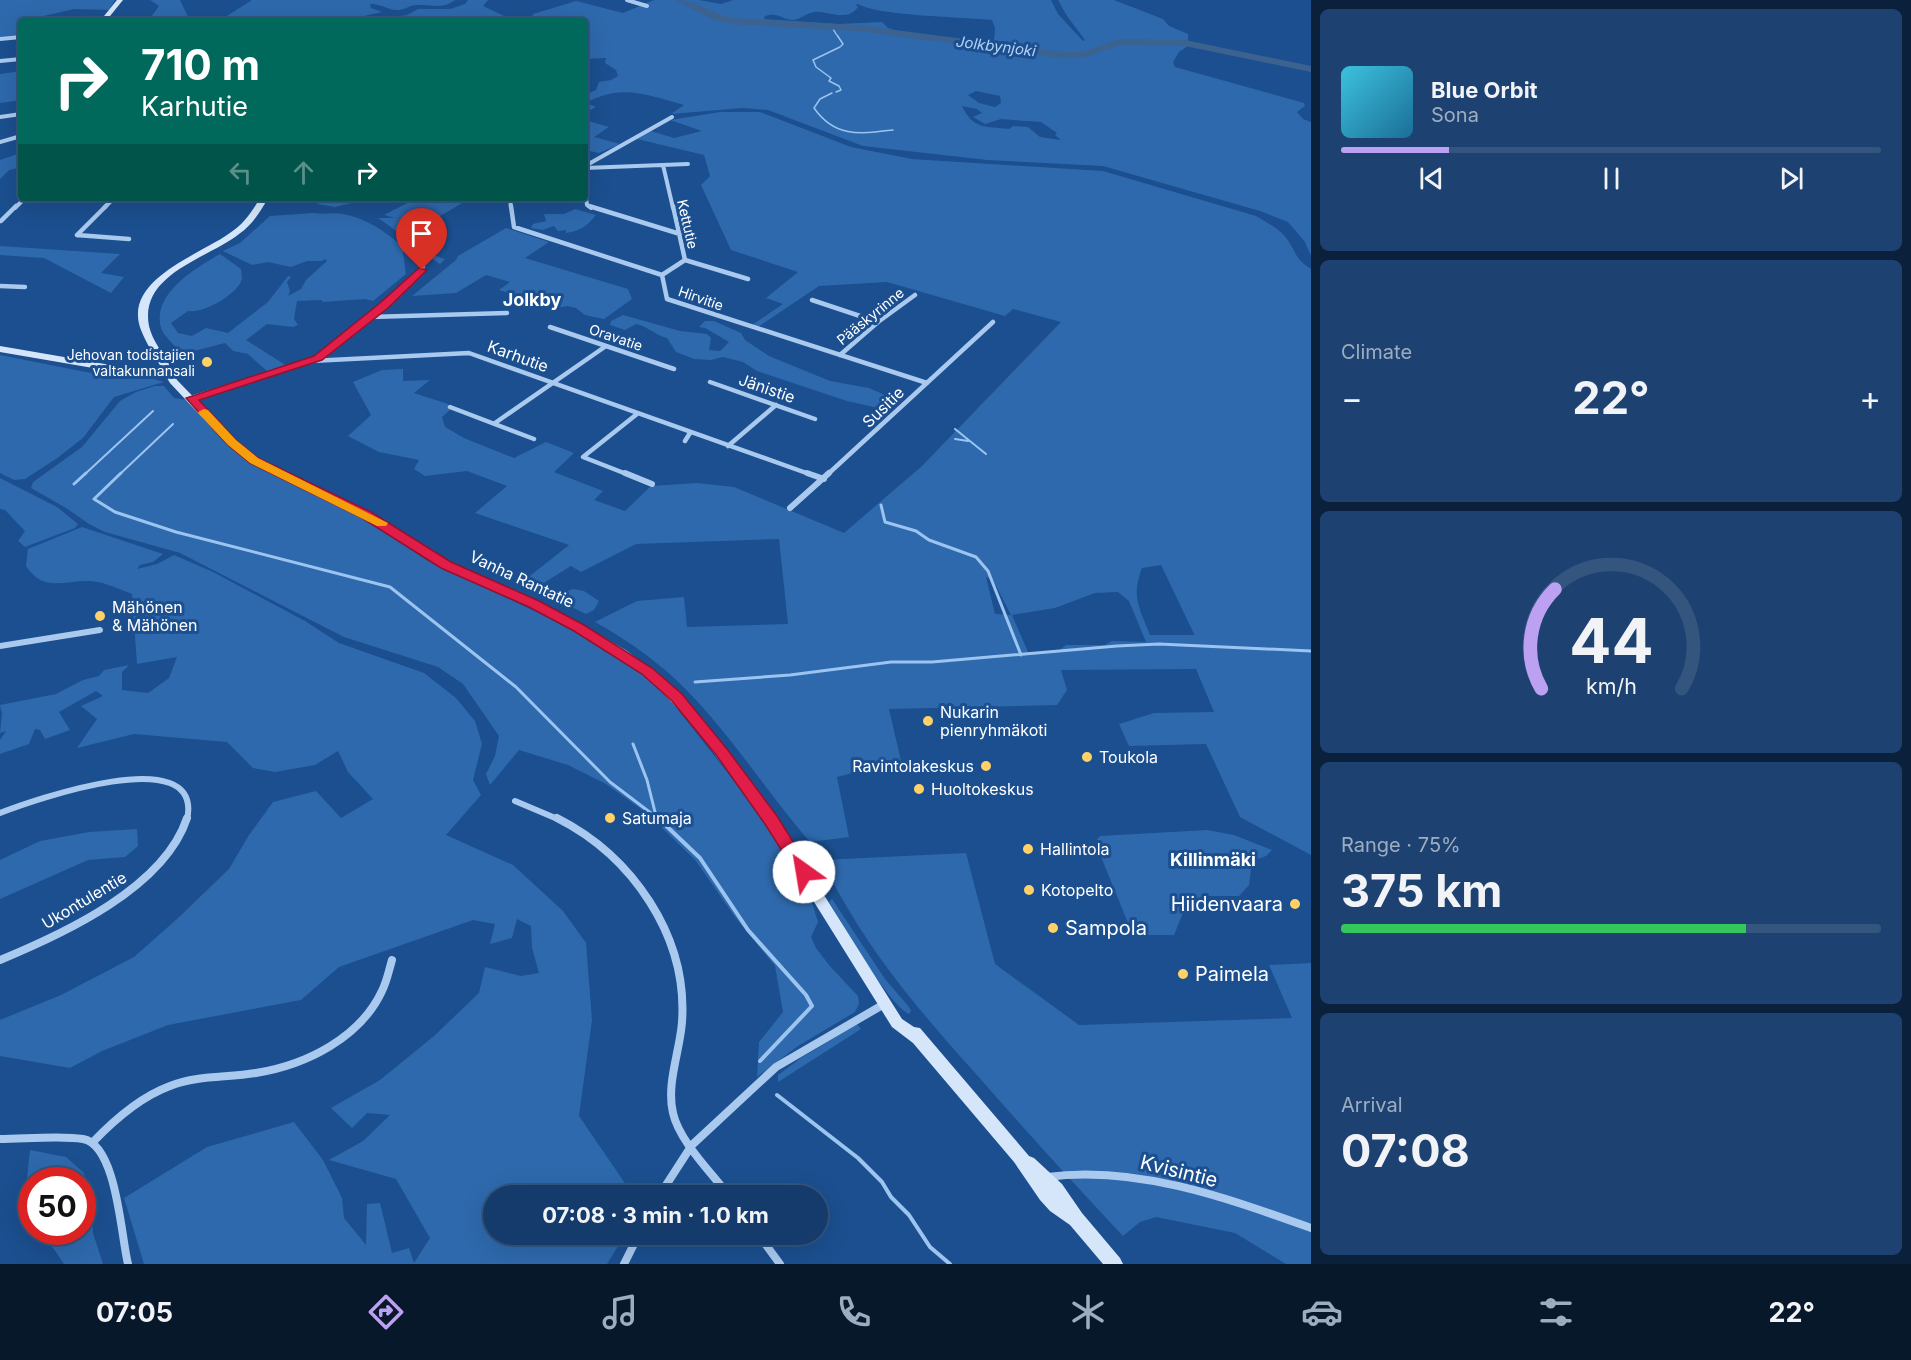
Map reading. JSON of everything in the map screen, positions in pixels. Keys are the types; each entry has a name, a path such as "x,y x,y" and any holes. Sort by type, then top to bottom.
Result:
{"main road":[{"path":"105,18 120,0"},
{"name":"Vanha Rantatie","path":"262,201 257,211 237,231 176,268 158,282 147,297 142,310 145,329 169,369 173,381 232,443 254,461 367,515 446,565 534,604 579,628 623,654 658,680 698,722 763,809 897,1023 917,1038 1041,1180 1056,1206 1076,1219 1114,1264"},
{"path":"0,349 128,371 169,369"}],"street":[{"path":"627,0 647,6"},
{"path":"0,39 18,37"},
{"path":"0,61 18,59"},
{"path":"0,117 18,114"},
{"path":"588,165 672,117"},
{"path":"0,142 18,137"},
{"path":"588,167 688,164"},
{"name":"Kettutie","path":"663,165 685,260 748,279"},
{"path":"1,221 22,201"},
{"path":"111,201 77,235 129,239"},
{"name":"Hirvitie","path":"510,201 514,227 662,275 667,299 927,383"},
{"path":"586,201 587,205 593,209 680,234"},
{"path":"662,275 685,260"},
{"path":"311,361 323,355 370,317 419,274 423,264"},
{"path":"0,286 26,287"},
{"name":"Pääskyrinne","path":"840,355 878,322 915,295"},
{"path":"812,300 878,322"},
{"path":"370,317 507,313"},
{"name":"Susitie","path":"790,508 993,322"},
{"name":"Oravatie","path":"550,327 674,369"},
{"path":"495,423 606,346"},
{"name":"Karhutie","path":"191,398 311,361 469,353 690,434 824,479"},
{"name":"Jänistie","path":"710,382 815,419"},
{"path":"728,446 776,405"},
{"path":"450,407 534,439"},
{"path":"637,414 583,457 652,484"},
{"path":"685,441 690,434"},
{"path":"0,646 100,630"},
{"name":"Ukontulentie","path":"0,813 51,795 111,782 139,779 168,781 181,789 188,813 182,832 162,862 122,897 65,930 0,960"},
{"path":"515,801 561,820 601,847 637,884 667,932 677,958 682,990 682,1017 672,1108 675,1120 721,1185"},
{"path":"93,1142 110,1123 130,1108 169,1086 205,1077 272,1070 321,1052 346,1035 365,1013 381,992 392,960"},
{"path":"666,1185 692,1144 777,1067 886,1003"},
{"path":"0,1139 85,1139 93,1142 110,1172 128,1264"},
{"name":"Kvisintie","path":"1041,1180 1071,1172 1127,1177 1185,1189 1311,1228"},
{"path":"624,1264 634,1245"},
{"path":"766,1245 780,1264"}],"shaded area":[{"path":"0,0 115,0 109,10 74,9 35,18 18,18 18,35 0,37"},
{"path":"150,0 180,0 189,18 150,18 159,6"},
{"path":"252,0 455,0 441,6 414,5 398,10 370,4 371,8 382,12 355,18 343,16 224,18"},
{"path":"468,0 488,0 483,6 505,18 388,18 407,15 418,9 450,9 465,4"},
{"path":"654,0 699,0 721,4 733,0 1051,0 1058,14 1083,41 1085,40 1058,0 1114,0 1163,19 1169,26 1188,34 1188,46 1179,52 1173,62 1175,67 1304,103 1305,106 1297,112 1303,119 1311,122 1311,256 1305,242 1288,222 1260,211 1103,166 987,160 863,146 768,110 742,108 671,114 684,105 635,93 611,93 588,102 588,94 596,90 599,82 618,76 616,70 605,63 606,58 588,59 588,18 532,17 533,14 576,1 623,13","holes":["858,4 902,14 992,20 995,28 994,40 982,41 900,32 888,28 882,22 838,24 764,19 765,16 777,15 795,20 814,12 842,15 853,12","976,91 1000,96 1001,103 995,107 979,103 968,95","962,106 977,109 982,113 973,117 985,124 1001,119 1041,122 1057,133 1055,135 1061,140 1040,137 1028,127 1013,126 1009,129 981,125 971,119"]},
{"path":"18,71 18,100 0,103 0,74"},
{"path":"588,104 596,107 588,111"},
{"path":"720,112 760,112 851,147 912,159 1103,171 1256,216 1284,235 1299,258 1311,269 1311,855 1240,817 1206,744 1129,746 1119,724 1154,713 1214,712 1196,669 1061,670 1067,690 1057,705 889,709 901,761 837,777 849,837 810,842 692,696 645,654 595,622 637,601 684,597 687,627 788,624 779,539 636,544 581,572 571,566 542,584 526,579 569,545 475,513 507,486 467,471 425,476 414,469 419,460 379,452 348,436 371,415 353,382 382,370 403,369 403,381 430,380 414,393 448,404 450,410 442,417 445,427 464,438 514,458 546,442 574,453 554,472 603,491 594,500 625,511 651,486 697,483 734,487 844,533 922,466 1061,322 1013,309 1005,316 887,282 819,286 758,327 752,325 783,304 766,298 798,272 731,250 701,185 710,176 704,155 637,139 651,131 674,138 702,131 670,120","holes":["1161,565 1194,635 1150,635 1137,595 1142,568","986,577 993,580 1011,615 995,614","1118,592 1129,601 1146,642 1112,641 1105,645 1066,645 1058,651 1028,652 1012,615 1055,608 1095,593"]},
{"path":"588,121 609,127 594,137 620,144 599,153 588,151"},
{"path":"18,154 18,168 9,170 0,179 0,160"},
{"path":"319,201 360,201 335,207 317,204"},
{"path":"411,201 466,201 421,227 416,226 414,230 417,239 424,242 420,248 423,252 445,259 440,264 424,253 378,218 395,218 384,215"},
{"path":"575,209 596,215 583,227 566,233 566,230 558,231 554,226 543,230 531,228 533,224 546,221 544,214 564,214"},
{"path":"339,213 351,216 368,222 382,231 402,246 406,274 373,301 365,299 297,301 294,319 298,325 293,327 267,324 246,340 287,366 268,372 248,354 233,351 225,343 182,354 161,328 160,316 169,293 178,283 220,254 241,269 242,279 239,285 227,297 211,306 188,311 171,323 178,333 192,336 206,328 228,333 268,302 288,276 291,277 287,282 290,291 288,296 301,289 306,280 327,261 325,259 307,261 291,267 268,262 252,265 223,251 240,243 270,216"},
{"path":"506,228 549,242 525,258 628,289 632,299 604,319 585,315 576,308 567,306 557,308 499,290 510,282 486,275 456,293 412,296 458,256"},
{"path":"0,246 120,254 101,273 124,277 111,293 44,258 0,255"},
{"path":"623,315 680,331 707,334 711,338 709,350 720,351 729,342 699,327 705,321 714,321 741,333 745,340 769,356 830,381 869,388 887,396 888,405 878,408 847,401 757,371 743,362 723,357 711,360 694,359 676,352 667,338 641,325 636,324 625,330 610,325 611,321"},
{"path":"0,355 101,375 147,377 164,382 114,397 83,438 25,479 14,480 0,473"},
{"path":"155,386 164,386 174,398 187,400 223,441 259,468 372,522 426,560 543,615 603,647 658,684 752,804 809,893 818,922 811,937 829,965 858,996 859,1004 855,1012 798,1046 757,1077 759,1042 783,1012 775,966 735,917 696,861 648,814 606,784 568,765 519,750 490,785 486,774 495,756 499,736 463,684 438,667 344,637 180,553 105,532 31,488 33,482 82,447 120,401 136,392"},
{"path":"0,478 57,507 78,524 75,528 25,547 18,541 25,531 5,510 0,509"},
{"path":"82,527 163,554 153,562 140,565 137,569 157,564 174,555 213,572 305,621 339,643 424,673 456,698 475,721 482,744 473,780 481,795 446,835 513,865 563,911 586,943 592,1020 579,1116 626,1185 483,1185 483,1245 619,1245 607,1264 144,1264 124,1198 207,1147 294,1122 323,1160 342,1198 344,1218 366,1245 367,1204 380,1203 392,1253 409,1248 414,1263 430,1238 396,1179 329,1160 363,1141 390,1115 367,1113 352,1128 331,1108 380,1080 434,1036 479,993 485,967 521,976 539,973 532,948 531,926 517,919 512,938 490,944 495,924 473,920 339,967 301,1000 168,1025 102,1051 70,1068 0,1056 0,1020 61,995 134,957 229,869 249,835 273,802 316,791 341,818 373,799 348,772 338,751 315,765 275,772 253,768 227,742 134,734 77,748 97,719 81,706 103,696 96,691 59,712 70,730 45,739 40,730 35,729 29,744 0,754 0,740 6,731 0,733 2,714 0,705 56,694 83,680 99,676 104,670 129,665 122,672 122,690 148,693 169,678 177,657 137,664 132,594 91,581 55,583 40,580 26,566 28,549"},
{"path":"573,589 584,591 599,601 594,610 586,614 551,597"},
{"path":"137,829 138,846 125,857 88,860 0,899 0,860 40,841 89,832"},
{"path":"1207,830 1234,835 1272,850 1266,856 1252,861 1249,885 1239,896 1207,896 1185,908 1174,935 1143,935 1134,938 1128,931 1128,923 1095,842 1100,836"},
{"path":"966,853 995,964 1079,1025 1292,1018 1269,965 1311,963 1311,1264 1286,1264 1235,1233 1156,1217 1140,1222 1123,1236 1012,1115 911,999 854,919 822,860"},
{"path":"832,899 885,979 909,1007 911,1011 909,1014 889,995 866,963 829,902"},
{"path":"857,1024 861,1029 778,1082 778,1075 801,1058"},
{"path":"30,1150 66,1157 77,1167 28,1167"},
{"path":"96,1242 103,1264 64,1264 51,1245 96,1245"}],"waterway":[{"name":"Jolkbynjoki","path":"680,0 715,17 731,21 858,28 1062,55 1084,55 1119,42 1185,43 1311,69"},
{"name":"Jolkbynjoki","path":"832,27 836,34"},
{"path":"837,35 843,44 841,46"},
{"path":"836,92 841,90 839,86 829,81 831,78 816,67 813,60 840,47"},
{"path":"832,93 820,99 814,108 831,125 859,133 893,130"},
{"path":"84,475 153,411"},
{"path":"119,475 173,424"},
{"path":"955,429 986,454"},
{"path":"955,439 968,441"},
{"path":"74,484 86,473"},
{"path":"121,473 94,499 115,512 176,532 390,587 516,687"},
{"path":"881,505 885,522 916,531 929,540 976,557 988,571 1021,654"},
{"path":"1021,654 1159,644 1311,651"},
{"path":"695,682 790,675 891,662 932,662 1021,654"},
{"path":"517,688 610,782 660,820"},
{"path":"633,744 647,780 656,816"},
{"path":"658,818 700,858 748,930 806,995 812,1006 760,1061"},
{"path":"777,1095 858,1158 882,1182 891,1197 909,1215 930,1247 950,1264"}],"slow traffic":[{"path":"204,412 242,453 254,461 381,523"}],"place":[{"name":"Jehovan todistajien valtakunnansali","path":"207,362"},
{"name":"Mähönen & Mähönen","path":"100,616"},
{"name":"Nukarin pienryhmäkoti","path":"928,721"},
{"name":"Toukola","path":"1087,757"},
{"name":"Ravintolakeskus","path":"986,766"},
{"name":"Huoltokeskus","path":"919,789"},
{"name":"Satumaja","path":"610,818"},
{"name":"Hallintola","path":"1028,849"},
{"name":"Kotopelto","path":"1029,890"},
{"name":"Hiidenvaara","path":"1295,904"},
{"name":"Sampola","path":"1053,928"},
{"name":"Paimela","path":"1183,974"}],"district":[{"name":"Jolkby","path":"532,299"},
{"name":"Killinmäki","path":"1213,859"}],"route":[{"path":"422,270 408,285 318,358 299,366 191,398 242,453 254,461 367,515 446,565 534,604 579,628 647,671 677,698 698,722 771,820 804,872"}]}
